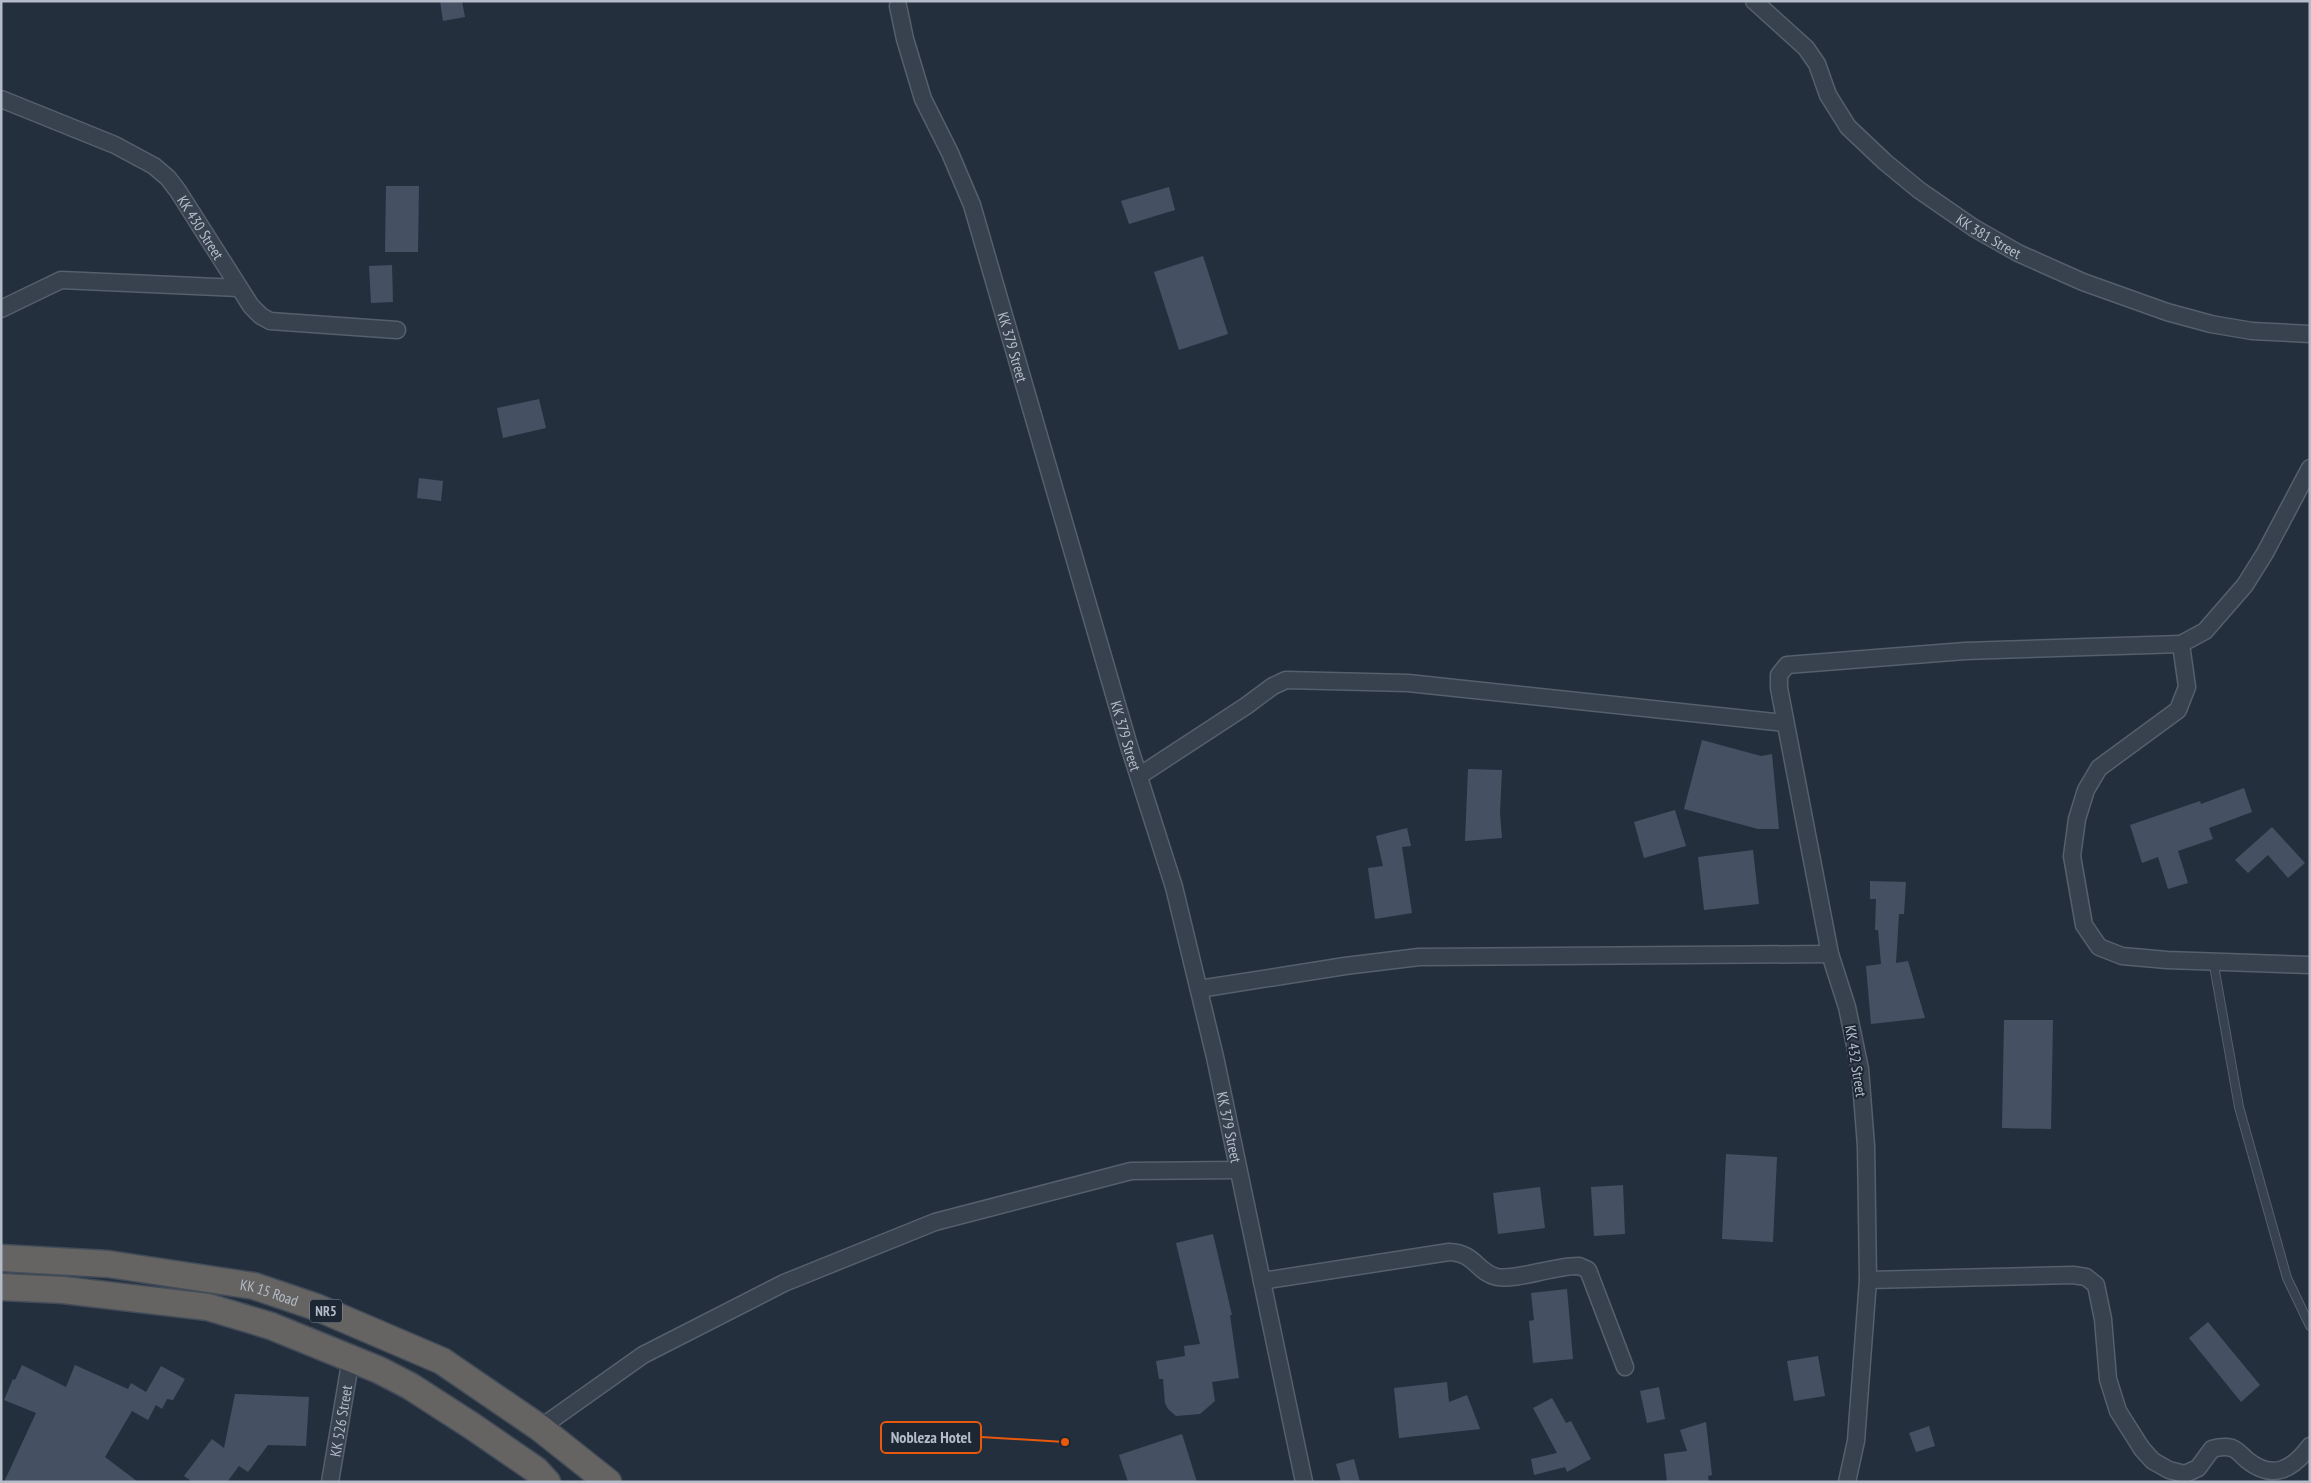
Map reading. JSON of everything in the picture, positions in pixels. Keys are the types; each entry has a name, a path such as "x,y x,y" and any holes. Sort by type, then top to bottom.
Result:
{"highway":[{"name":"KK 15 Road","path":"1,1258 108,1264 254,1286 316,1307 442,1361 540,1428 608,1482"},
{"name":"KK 15 Road","path":"1,1287 63,1290 208,1307 271,1326 351,1358 410,1386 536,1470 547,1482"}],"street":[{"name":"KK 381 Street","path":"1754,1 1806,48 1817,64 1828,95 1848,127 1885,162 1919,190 1981,232 2018,253 2082,282 2167,312 2212,324 2252,331 2310,334"},
{"name":"KK 379 Street","path":"898,6 905,39 924,99 972,205 1139,776 1174,887 1215,1057 1304,1482"},
{"name":"KK 430 Street","path":"1,99 115,146 154,166 173,185 251,306 270,321 397,330"},
{"path":"1,309 61,280 240,288"},
{"path":"2310,468 2265,553 2245,585 2205,632 2181,644 2187,687 2178,710 2099,768 2086,790 2078,819 2072,856 2084,925 2099,947 2122,956 2167,960 2213,960 2310,965"},
{"name":"KK 432 Street","path":"1847,1482 1856,1441 1868,1280 1866,1146 1860,1069 1846,1007 1830,954 1785,722 1779,688 1779,675 1787,665 1965,651 2181,644"},
{"path":"1139,776 1246,706 1261,693 1286,680 1408,683 1785,722"},
{"path":"1199,989 1345,966 1419,957 1830,954"},
{"path":"540,1428 643,1355 784,1283 935,1222 1131,1170 1238,1170"},
{"path":"1262,1281 1449,1252 1464,1253 1488,1274 1501,1277 1579,1266 1588,1270 1624,1367"},
{"path":"1868,1280 2073,1275 2086,1277 2096,1285 2100,1302 2108,1379 2118,1412 2142,1449 2153,1461 2169,1470 2185,1474 2198,1468 2212,1449 2227,1446 2235,1449 2256,1467 2270,1471 2284,1470 2299,1461 2310,1446"},
{"name":"KK 526 Street","path":"330,1482 351,1358"}],"lane":[{"path":"2213,960 2239,1107 2287,1278 2310,1326"}],"building":[{"path":"440,1 462,1 465,17 443,21"},
{"path":"386,186 419,186 418,252 385,252"},
{"path":"1169,187 1175,210 1129,224 1121,201"},
{"path":"1203,256 1228,334 1179,350 1154,272"},
{"path":"392,265 393,302 371,303 369,266"},
{"path":"539,399 546,428 503,438 497,408"},
{"path":"419,478 443,481 441,501 417,498"},
{"path":"1702,740 1761,756 1772,754 1779,829 1758,829 1684,809"},
{"path":"1468,769 1502,770 1500,813 1502,838 1465,841"},
{"path":"2244,788 2252,812 2209,828 2213,839 2178,851 2188,883 2168,889 2158,857 2142,863 2130,825 2200,801 2201,804"},
{"path":"1675,810 1686,846 1644,858 1634,822"},
{"path":"2272,827 2305,863 2288,878 2268,855 2248,873 2235,860"},
{"path":"1407,828 1411,846 1402,847 1412,913 1375,919 1368,868 1383,866 1376,836"},
{"path":"1753,850 1759,904 1704,910 1698,857"},
{"path":"1870,881 1906,882 1904,914 1899,914 1896,963 1908,961 1925,1018 1871,1024 1866,966 1881,964 1878,930 1875,930 1876,899 1870,899"},
{"path":"2004,1020 2053,1020 2051,1129 2002,1128"},
{"path":"1726,1154 1777,1157 1773,1242 1722,1239"},
{"path":"1623,1185 1625,1234 1594,1236 1591,1187"},
{"path":"1540,1187 1545,1228 1498,1234 1493,1193"},
{"path":"1213,1234 1232,1315 1230,1315 1239,1378 1212,1382 1215,1401 1200,1414 1176,1416 1168,1409 1165,1403 1163,1379 1159,1379 1156,1361 1185,1356 1184,1346 1200,1344 1176,1243"},
{"path":"1567,1289 1573,1359 1533,1363 1529,1321 1534,1320 1531,1293"},
{"path":"2208,1322 2260,1385 2241,1402 2189,1338"},
{"path":"1818,1356 1825,1396 1794,1401 1787,1361"},
{"path":"22,1365 66,1387 75,1365 128,1389 131,1383 146,1392 161,1366 185,1379 173,1400 167,1399 162,1409 156,1405 148,1420 132,1411 105,1457 138,1482 4,1482 36,1413 4,1400 13,1379 15,1380"},
{"path":"1447,1382 1449,1402 1467,1395 1480,1429 1399,1438 1394,1388"},
{"path":"1659,1387 1665,1419 1647,1423 1640,1391"},
{"path":"235,1394 309,1397 306,1446 268,1445 248,1472 239,1466 227,1482 193,1482 184,1476 212,1439 224,1448"},
{"path":"1552,1398 1566,1423 1571,1421 1591,1459 1567,1472 1565,1467 1534,1475 1531,1459 1557,1453 1533,1408"},
{"path":"1706,1422 1712,1475 1708,1476 1709,1482 1667,1482 1664,1454 1687,1451 1680,1430"},
{"path":"1929,1426 1935,1446 1916,1452 1909,1433"},
{"path":"1182,1434 1197,1482 1128,1482 1119,1455"},
{"path":"1354,1459 1360,1482 1341,1482 1336,1464"}],"place":[{"name":"Nobleza Hotel","path":"1065,1442"}]}
